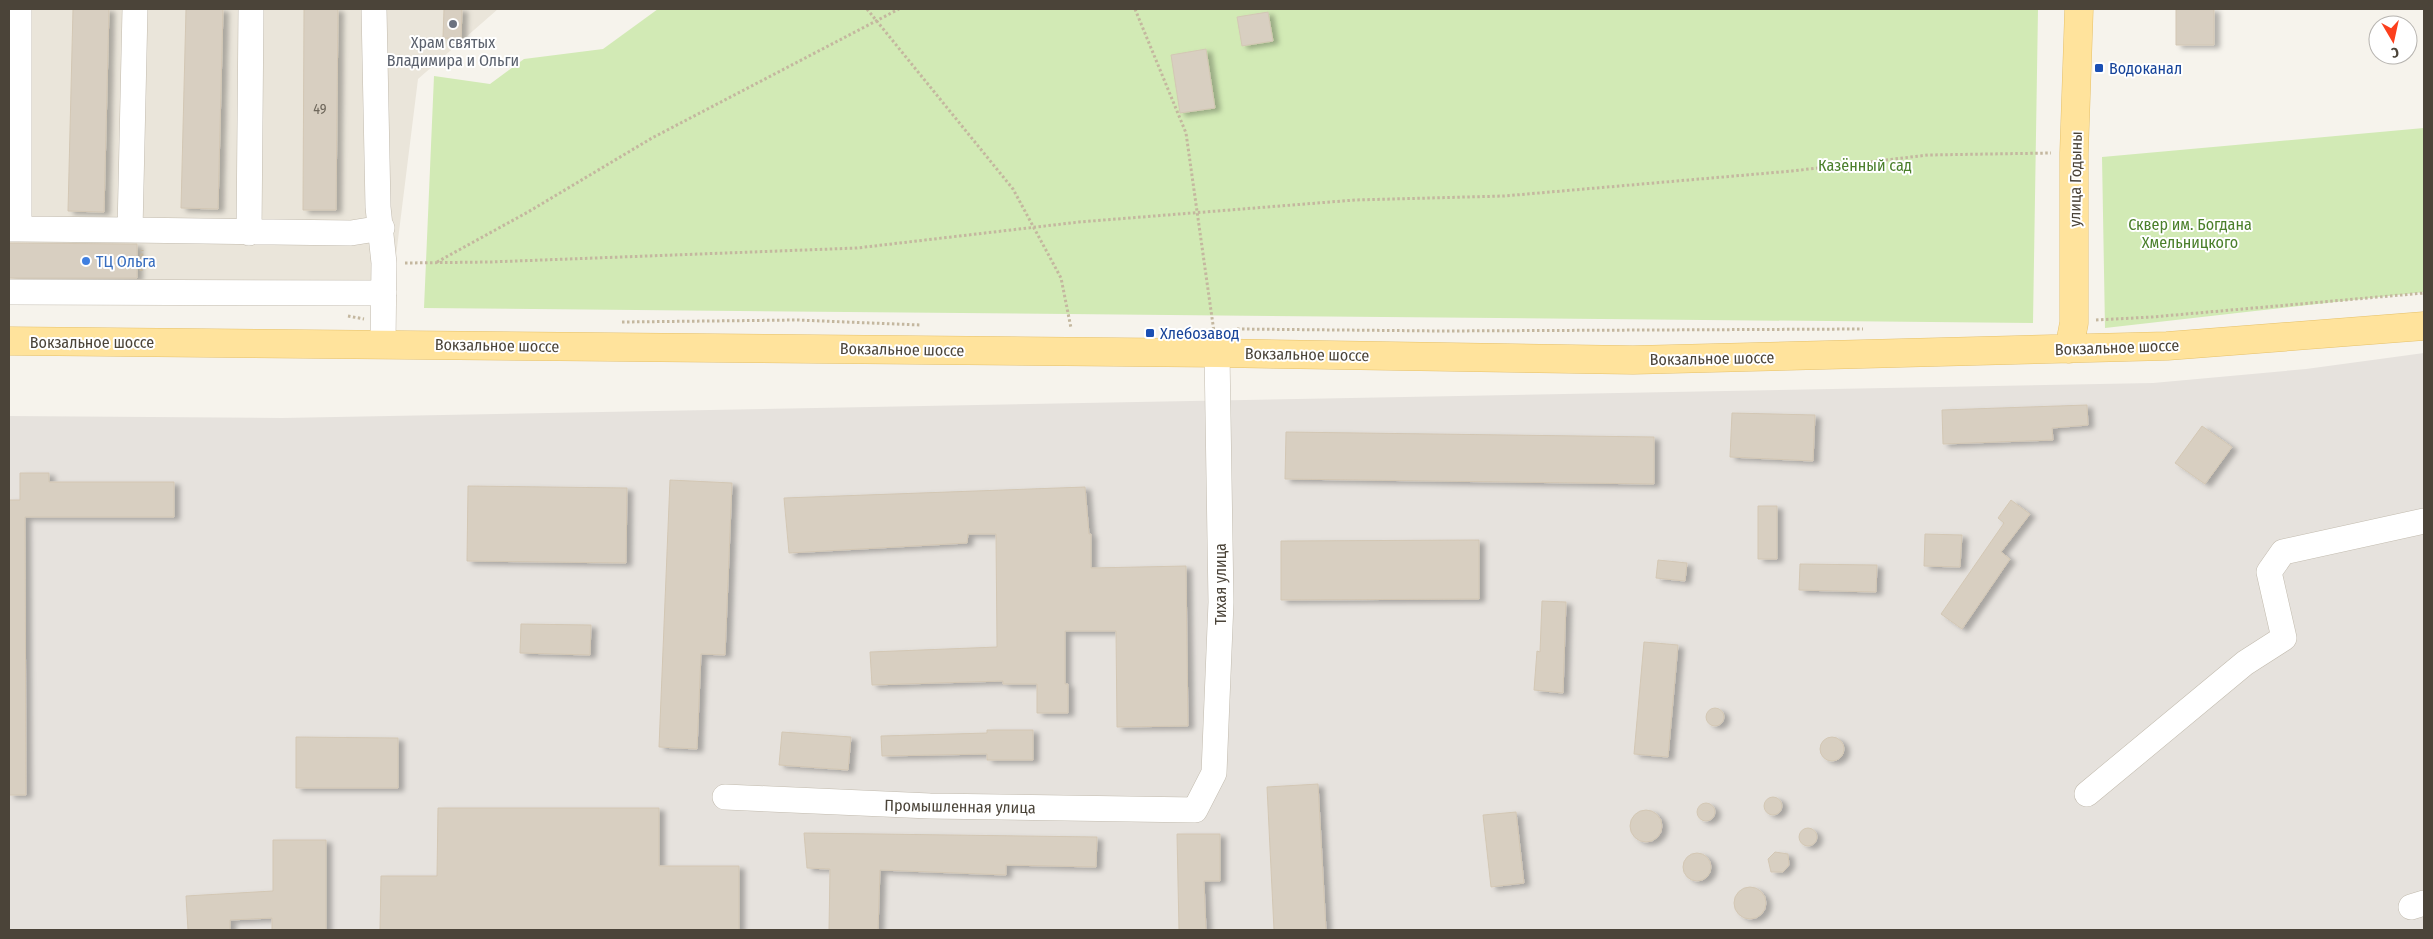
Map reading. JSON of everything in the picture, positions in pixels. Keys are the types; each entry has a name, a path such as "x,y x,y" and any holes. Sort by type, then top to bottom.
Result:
{"main road":[{"name":"улица Годыны","path":"2069,349 2074,323 2074,153 2079,9"},
{"name":"Вокзальное шоссе","path":"9,341 383,333 1218,337 1633,360 2168,346 2424,326"}],"lane":[{"path":"19,9 14,229 351,233 382,228"},
{"path":"130,230 135,9"},
{"path":"249,232 251,9"},
{"path":"374,9 378,206 382,228 384,263 383,333"},
{"path":"9,292 384,293"},
{"name":"Тихая улица","path":"1195,810 1214,773 1221,602 1218,337"},
{"path":"2087,794 2245,663 2284,638 2269,572 2283,552 2424,521"},
{"name":"Промышленная улица","path":"725,797 930,806 1195,810"}],"path":[{"path":"866,9 1013,189 1061,278 1071,328"},
{"path":"436,262 528,212 652,138 899,9"},
{"path":"1134,9 1186,133 1197,213 1218,337"},
{"path":"384,263 857,248 1033,227 1355,200 1504,196 1792,171 1928,155 2074,153"},
{"path":"2074,323 2424,293"},
{"path":"344,315 383,333"},
{"path":"618,322 797,320 926,326"},
{"path":"1061,328 1080,328"},
{"path":"1204,328 1218,337"},
{"path":"1234,329 1432,331 1872,329"}],"shaded area":[{"path":"9,9 498,9 418,79 390,304 9,298"},
{"path":"2424,353 2424,930 9,930 9,416 282,418 2153,383 2306,369"}],"green space":[{"name":"Казённый сад","path":"658,9 2038,9 2033,323 424,308 434,76 490,84 524,59 603,49"},
{"name":"Сквер им. Богдана Хмельницкого","path":"2424,128 2424,292 2105,328 2102,157"}],"building":[{"path":"73,9 109,9 104,212 68,211"},
{"path":"186,9 223,9 218,209 181,208"},
{"path":"304,9 338,9 336,210 303,210"},
{"name":"Храм святых Владимира и Ольги","path":"444,9 462,9 461,39 443,38"},
{"path":"2176,9 2214,9 2214,45 2176,45"},
{"path":"1268,12 1273,41 1242,46 1237,17"},
{"path":"1206,49 1215,108 1180,113 1171,55"},
{"name":"ТЦ Ольга","path":"9,243 137,244 137,278 9,278"},
{"path":"2087,405 2088,425 2052,428 2053,440 1943,444 1942,410"},
{"path":"1732,413 1815,415 1813,461 1730,457"},
{"path":"2202,426 2232,447 2205,484 2175,463"},
{"path":"1286,432 1654,437 1654,484 1285,479"},
{"path":"20,473 49,473 49,482 174,482 174,517 25,517 26,795 9,795 9,500 20,500"},
{"path":"670,480 732,483 725,655 701,654 697,749 659,747"},
{"path":"468,486 627,488 626,563 467,561"},
{"path":"1085,487 1089,534 1091,534 1091,568 1186,566 1188,726 1117,727 1116,631 1065,631 1065,684 1068,684 1068,713 1037,713 1037,684 1003,684 1003,681 872,685 870,652 997,647 996,534 968,534 967,543 789,553 784,498"},
{"path":"2011,500 2030,514 2001,552 2010,559 1962,629 1941,614 2004,523 1998,518"},
{"path":"1758,506 1777,506 1777,559 1758,559"},
{"path":"1925,534 1962,535 1960,567 1924,566"},
{"path":"1479,540 1479,599 1281,600 1281,541"},
{"path":"1658,560 1687,563 1685,581 1656,578"},
{"path":"1800,564 1877,565 1876,592 1799,590"},
{"path":"1542,601 1566,602 1563,693 1534,690 1537,651 1540,652"},
{"path":"521,624 591,625 590,655 520,653"},
{"path":"1644,642 1678,645 1668,757 1634,754"},
{"path":"1715,708 1721,711 1724,717 1721,723 1715,726 1709,723 1706,717 1709,711"},
{"path":"987,730 1033,730 1033,760 987,760 987,754 882,756 881,736 987,733"},
{"path":"782,732 851,737 848,770 779,765"},
{"path":"296,737 398,738 398,788 296,788"},
{"path":"1832,737 1841,740 1844,749 1841,758 1832,761 1823,758 1820,749 1823,740"},
{"path":"1318,784 1326,930 1274,930 1267,787"},
{"path":"1773,797 1779,800 1782,806 1779,812 1773,815 1767,812 1764,806 1767,800"},
{"path":"1706,803 1712,806 1715,812 1712,818 1706,821 1700,818 1697,812 1700,806"},
{"path":"438,808 659,808 659,866 739,866 739,930 380,930 381,876 437,876"},
{"path":"1646,810 1658,814 1662,826 1658,838 1646,842 1634,838 1630,826 1634,814"},
{"path":"1516,812 1524,883 1491,887 1483,815"},
{"path":"1808,828 1814,831 1817,837 1814,843 1808,846 1802,843 1799,837 1802,831"},
{"path":"804,833 1097,837 1096,867 1006,865 1006,875 880,870 878,930 829,930 830,869 807,868"},
{"path":"1177,834 1220,834 1220,881 1204,881 1206,930 1179,930"},
{"path":"273,840 326,840 326,930 272,930 272,918 230,920 230,930 188,930 186,896 273,891"},
{"path":"1775,852 1788,854 1789,865 1783,872 1771,872 1768,859"},
{"path":"1697,853 1707,857 1711,867 1707,877 1697,881 1687,877 1683,867 1687,857"},
{"path":"1750,887 1762,891 1766,903 1762,915 1750,919 1738,915 1734,903 1738,891"}],"place":[{"name":"Храм святых Владимира и Ольги","path":"453,24"},
{"name":"Водоканал","path":"2099,68"},
{"name":"ТЦ Ольга","path":"86,261"},
{"name":"Хлебозавод","path":"1150,333"}]}
